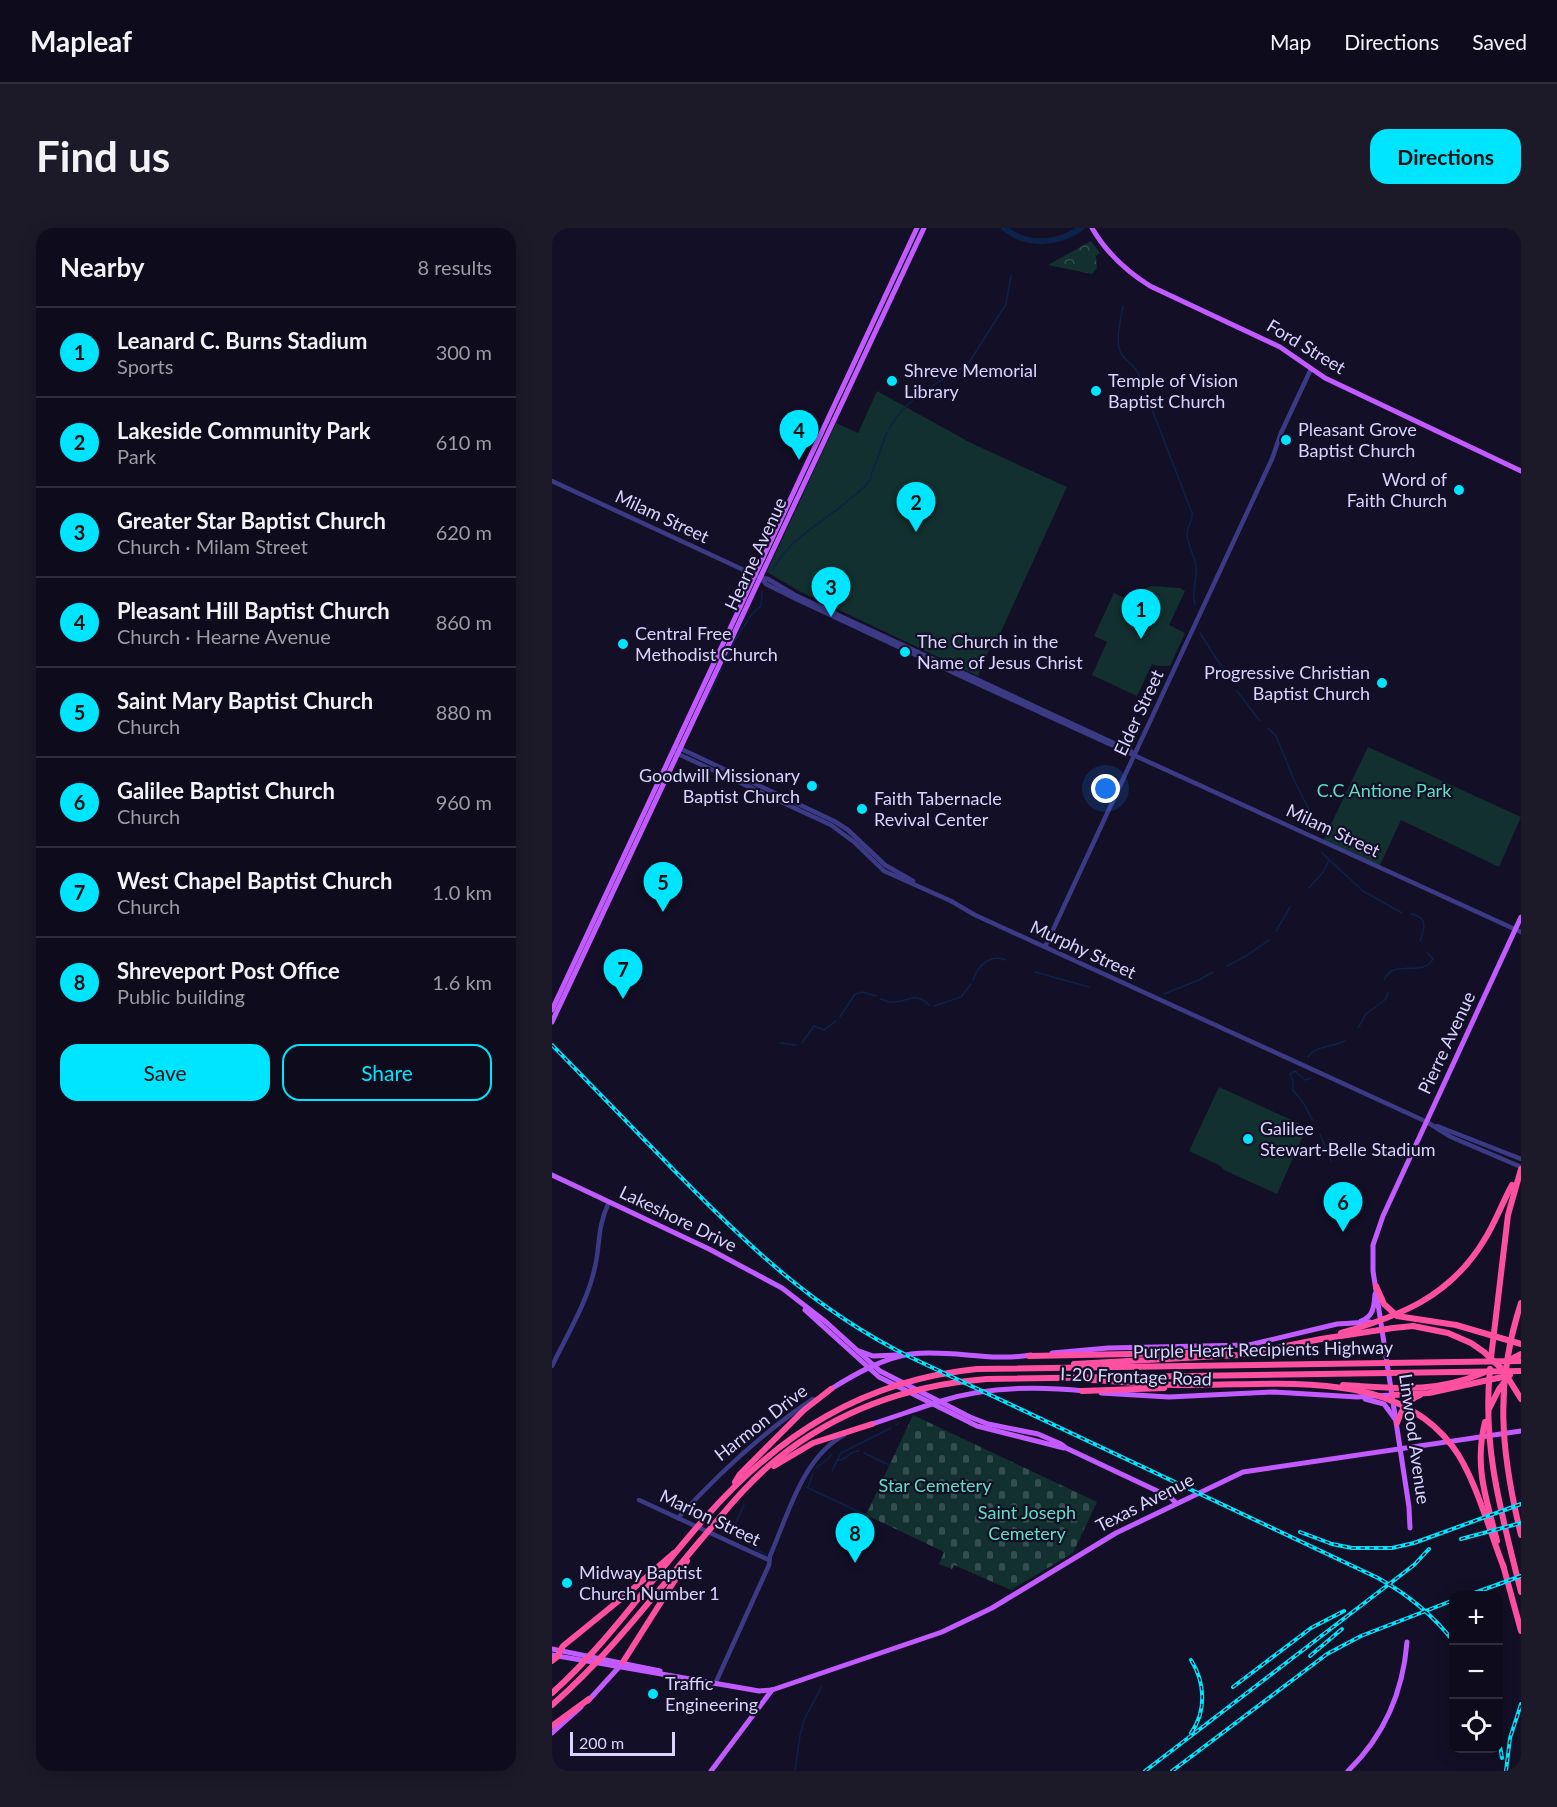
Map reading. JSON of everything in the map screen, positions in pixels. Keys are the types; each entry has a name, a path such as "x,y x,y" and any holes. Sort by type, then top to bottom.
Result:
{"highway":[{"path":"1321,1340 1396,1315 1433,1295 1451,1281 1476,1253 1521,1169"},
{"path":"1521,1169 1508,1215 1494,1320 1487,1399 1488,1441 1497,1495 1521,1592"},
{"path":"1376,1286 1384,1304 1401,1317 1467,1327 1521,1344"},
{"path":"1521,1303 1508,1353 1504,1384 1503,1430 1510,1490 1521,1535"},
{"path":"1382,1322 1420,1320"},
{"path":"1020,1368 1239,1355 1403,1326 1424,1327 1448,1333 1471,1343 1494,1360 1508,1377 1521,1399"},
{"path":"1029,1356 1234,1352 1276,1348"},
{"path":"1082,1391 1194,1385 1318,1384 1406,1389 1437,1387 1478,1375 1521,1354"},
{"path":"1521,1362 1505,1380 1494,1399 1484,1423 1480,1452 1482,1485 1521,1631"},
{"name":"Purple Heart Recipients Highway","path":"731,1489 763,1459 799,1431 844,1406 879,1390 939,1374 977,1369 1020,1368 1521,1362"},
{"path":"1397,1423 1408,1401 1429,1393 1521,1372"},
{"name":"Purple Heart Recipients Highway","path":"749,1485 776,1459 816,1431 846,1415 891,1396 954,1382 1017,1378 1521,1372"},
{"path":"1043,1378 1194,1385"},
{"path":"1318,1384 1356,1390 1390,1401 1417,1414 1437,1429 1453,1447 1464,1465 1504,1568"},
{"path":"552,1693 599,1647 704,1518 731,1489 740,1474 804,1410 831,1389"},
{"path":"1392,1395 1429,1393"},
{"path":"552,1705 608,1649 749,1485 799,1450 828,1437 872,1424"},
{"path":"621,1665 699,1543"},
{"path":"555,1656 679,1549"},
{"path":"552,1726 589,1699"}],"main road":[{"name":"Hearne Avenue","path":"758,577 917,228"},
{"name":"Hearne Avenue","path":"552,1022 554,1010 924,228"},
{"name":"Ford Street","path":"1092,228 1104,247 1125,269 1150,286 1280,346 1311,369 1344,388 1521,471"},
{"name":"Pierre Avenue","path":"1387,1355 1372,1254 1378,1228 1518,931 1521,917"},
{"name":"Lakeshore Drive","path":"552,1175 709,1249 776,1285 841,1336 879,1377 952,1415 986,1429 1066,1448 1170,1497 1176,1503"},
{"path":"1342,1324 1364,1320 1370,1315 1374,1307 1376,1286"},
{"name":"Lakeshore Drive","path":"789,1294 854,1356 871,1367 961,1413 988,1424 1038,1434 1066,1448"},
{"name":"I-20 Frontage Road","path":"871,1367 910,1354 933,1353 995,1358 1108,1348 1249,1345 1342,1324 1382,1322"},
{"path":"841,1336 860,1351 873,1356 910,1354"},
{"name":"Linwood Avenue","path":"1387,1355 1410,1528"},
{"path":"853,1376 859,1366 854,1356"},
{"name":"Harmon Drive","path":"831,1389 871,1367"},
{"name":"I-20 Frontage Road","path":"872,1424 938,1401 1006,1389 1030,1388 1169,1397 1274,1392 1340,1396 1392,1395"},
{"path":"961,1413 957,1405 963,1396"},
{"path":"1340,1396 1378,1401 1389,1409 1397,1423"},
{"path":"917,1409 931,1409 952,1415"},
{"name":"Texas Avenue","path":"772,1690 942,1632 992,1608 1116,1533 1210,1487 1247,1472 1521,1431"},
{"path":"1348,1771 1369,1748 1390,1712 1402,1677 1407,1642"},
{"path":"552,1649 555,1656 621,1665 759,1691 772,1690"},
{"path":"552,1733 621,1665"},
{"path":"711,1771 772,1690"}],"street":[{"name":"Elder Street","path":"1045,947 1272,459 1285,424 1311,369"},
{"name":"Milam Street","path":"552,481 758,577 766,584 806,604 1101,742 1518,931"},
{"name":"Murphy Street","path":"676,750 834,820 885,865 975,915 1427,1122 1451,1137 1521,1169"},
{"path":"1427,1122 1521,1159"},
{"path":"552,1366 592,1280 600,1224 609,1202"},
{"name":"Harmon Drive","path":"678,1518 746,1450 788,1417 831,1389"},
{"path":"716,1682 766,1571 802,1482 819,1455 836,1440 872,1424"},
{"name":"Marion Street","path":"639,1500 769,1560"}],"green space":[{"path":"1091,241 1100,253 1096,256 1097,268 1092,274 1048,265"},
{"path":"877,391 971,443 1067,487 993,649 990,648 978,676 799,591 767,572 836,423 858,433"},
{"path":"1152,586 1180,588 1185,591 1169,625 1185,633 1170,666 1152,664 1137,696 1092,675 1107,642 1094,636 1114,593 1131,601 1136,591"},
{"name":"C.C Antione Park","path":"1368,747 1521,817 1499,867 1401,820 1379,867 1323,841"},
{"name":"Galilee Stewart-Belle Stadium","path":"1219,1087 1307,1127 1277,1194 1189,1151"},
{"path":"913,1415 1097,1502 1073,1553 1011,1590 954,1565 952,1569 939,1564 944,1552 866,1515"}],"waterway":[{"path":"1004,228 1019,237 1037,241 1067,236 1081,228"},
{"path":"889,429 895,418 912,400 970,361 1006,304 1011,276"},
{"path":"1123,306 1118,344 1122,355 1138,373 1192,513 1187,536 1196,565 1195,604"},
{"path":"871,475 887,432"},
{"path":"773,570 796,541 859,492 871,478"},
{"path":"725,663 735,640 752,614 761,606 762,591"},
{"path":"1200,633 1228,677"},
{"path":"706,702 722,668"},
{"path":"1237,691 1260,721"},
{"path":"1268,728 1276,736 1295,782 1318,827"},
{"path":"1322,853 1363,891 1402,913"},
{"path":"1309,888 1323,872 1329,860"},
{"path":"1276,931 1290,907"},
{"path":"1411,914 1423,920 1420,941"},
{"path":"1227,966 1269,940"},
{"path":"1384,980 1394,970 1422,967 1428,964 1433,959 1427,952"},
{"path":"973,980 985,962 995,958 1006,960"},
{"path":"1035,972 1089,987"},
{"path":"1164,994 1213,972"},
{"path":"934,1006 961,997 971,984"},
{"path":"840,1017 855,994 863,992 876,996"},
{"path":"1358,1028 1366,1014 1386,999 1388,992"},
{"path":"881,999 895,1002 917,998 929,1005"},
{"path":"802,1043 814,1026 824,1030 836,1021"},
{"path":"1308,1057 1315,1050 1345,1041"},
{"path":"780,1043 796,1045"},
{"path":"1311,1078 1305,1080 1295,1071 1290,1074 1293,1090 1313,1121"},
{"path":"1320,1134 1331,1161"},
{"path":"832,1471 841,1453 891,1428"},
{"path":"837,1460 859,1451"},
{"path":"864,1453 889,1465"},
{"path":"816,1468 831,1454"},
{"path":"808,1487 813,1474"},
{"path":"806,1487 866,1515"},
{"path":"744,1505 735,1525 748,1533 747,1543 766,1555"},
{"path":"795,1771 805,1718 822,1686"}],"railway":[{"path":"552,1045 750,1245 809,1294 841,1317 910,1357 1378,1578 1419,1606 1449,1636"},
{"path":"1300,1532 1332,1544 1352,1548 1392,1548 1414,1543 1521,1504"},
{"path":"1461,1539 1521,1523"},
{"path":"1145,1771 1414,1565 1429,1549"},
{"path":"1480,1591 1521,1576"},
{"path":"1172,1771 1327,1654 1361,1636 1449,1602"},
{"path":"1233,1687 1311,1628 1344,1611"},
{"path":"1310,1656 1342,1629"},
{"path":"1191,1660 1199,1678 1202,1706 1191,1733"},
{"path":"1506,1771 1510,1738 1521,1704"},
{"path":"1501,1753 1502,1758"}],"place":[{"name":"Shreve Memorial Library","path":"892,381"},
{"name":"Temple of Vision Baptist Church","path":"1096,391"},
{"name":"Pleasant Grove Baptist Church","path":"1286,440"},
{"name":"Pleasant Hill Baptist Church","path":"799,460"},
{"name":"Word of Faith Church","path":"1459,490"},
{"name":"Lakeside Community Park","path":"916,532"},
{"name":"Greater Star Baptist Church","path":"831,617"},
{"name":"Leanard C. Burns Stadium","path":"1141,639"},
{"name":"Central Free Methodist Church","path":"623,644"},
{"name":"The Church in the Name of Jesus Christ","path":"905,652"},
{"name":"Progressive Christian Baptist Church","path":"1382,683"},
{"name":"Goodwill Missionary Baptist Church","path":"812,786"},
{"name":"Faith Tabernacle Revival Center","path":"862,809"},
{"name":"Saint Mary Baptist Church","path":"663,912"},
{"name":"West Chapel Baptist Church","path":"623,999"},
{"name":"Galilee Stewart-Belle Stadium","path":"1248,1139"},
{"name":"Galilee Baptist Church","path":"1343,1232"},
{"name":"Shreveport Post Office","path":"855,1563"},
{"name":"Midway Baptist Church Number 1","path":"567,1583"},
{"name":"Traffic Engineering","path":"653,1694"}],"park label":[{"name":"Star Cemetery","path":"935,1486"},
{"name":"Saint Joseph Cemetery","path":"1027,1523"}]}
